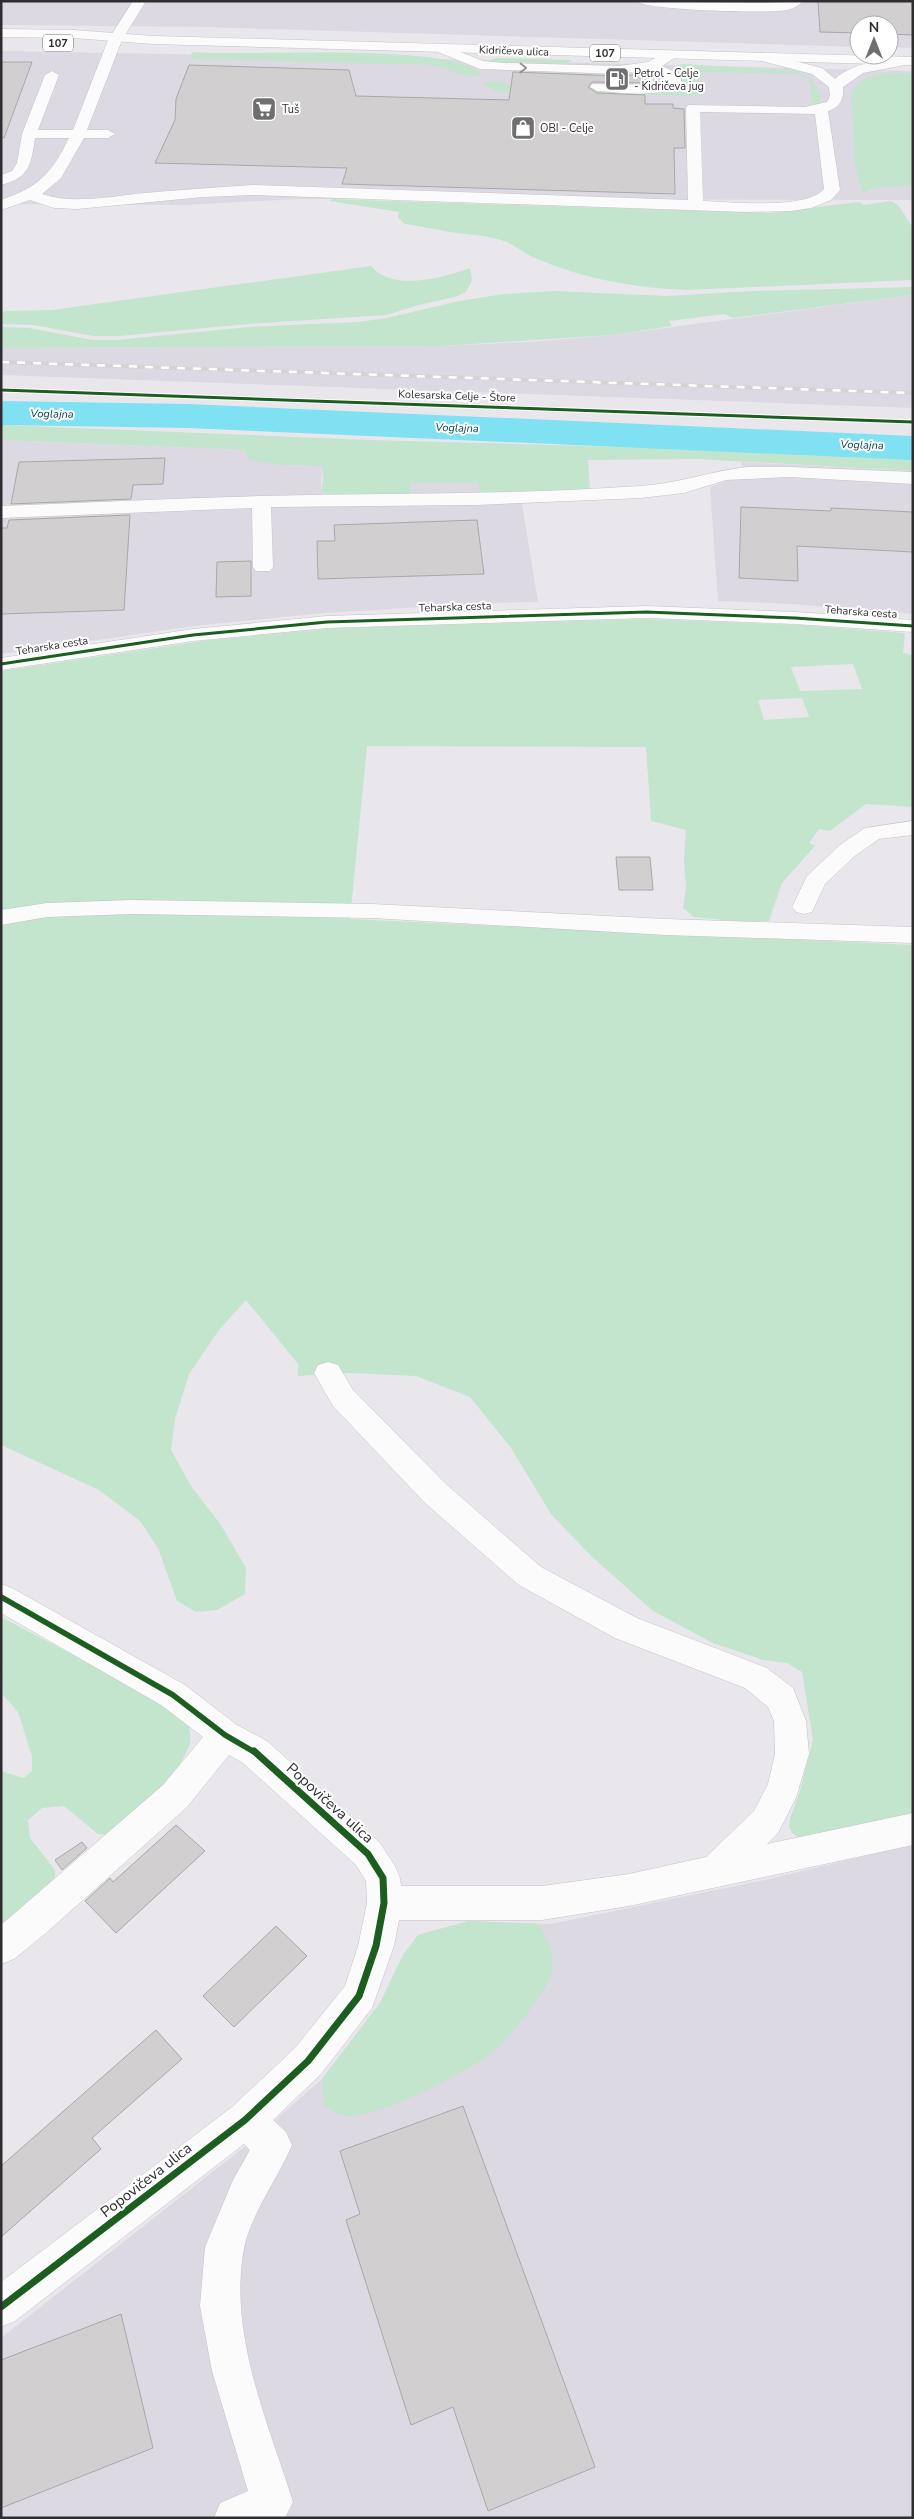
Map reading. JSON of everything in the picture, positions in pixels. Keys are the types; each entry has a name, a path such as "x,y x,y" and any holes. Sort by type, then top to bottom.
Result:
{"street":[{"path":"1,205 29,195 43,187 56,174 77,134 115,38 130,19 140,1"},
{"path":"642,1 674,5 761,7 784,7 797,1"},
{"name":"Kidričeva ulica","path":"1,33 74,34 115,38 442,49 909,61"},
{"name":"Kidričeva ulica","path":"1,42 69,43 115,38"},
{"path":"442,49 480,65 507,81"},
{"path":"480,65 619,70 651,66 672,55"},
{"path":"696,206 692,108 822,110 832,105 837,96 836,86 817,71 763,58"},
{"path":"836,86 843,78 854,72 909,61"},
{"path":"586,86 655,88 669,86 675,82 672,76 651,66"},
{"path":"1,181 18,174 24,163 29,134 52,75"},
{"path":"29,195 54,203 77,204 203,192 253,190 696,206 791,206 811,203 826,197 832,190 822,110"},
{"path":"29,134 108,134"},
{"path":"1,512 260,502 476,499 641,492 684,488 724,475 747,473 790,472 913,478"},
{"path":"260,502 263,566"},
{"name":"Teharska cesta","path":"1,664 194,635 327,622 647,612 805,618 913,626"},
{"path":"804,907 816,881 848,850 873,833 913,828"},
{"path":"1,918 47,910 132,907 353,911 666,927 913,936"},
{"path":"328,1373 343,1398 436,1494 530,1576 626,1628 756,1678 781,1698 790,1721 792,1754 784,1787 766,1822 717,1870"},
{"name":"Popovičeva ulica","path":"1,1597 173,1695 225,1735 254,1752 368,1854 382,1878 384,1903 376,1946 359,1996 308,2061 245,2120 4,2301"},
{"path":"1,1947 34,1921 175,1796 225,1735"},
{"path":"384,1903 542,1903 628,1890 913,1829"},
{"path":"235,2518 272,2502 232,2371 220,2306 226,2247 247,2194 273,2146 245,2120"}],"shaded area":[{"path":"1,1 913,1 913,48 899,47 899,15 849,15 849,47 204,27 1,25"},
{"path":"1,51 402,58 913,71 913,203 910,200 299,199 182,205 1,204"},
{"path":"913,295 913,408 1,375 1,348 442,346 528,342 612,335"},
{"path":"1,440 244,450 281,465 322,466 321,491 410,495 410,483 478,483 520,492 538,602 488,603 325,613 194,626 1,654"},
{"path":"741,462 913,471 913,614 792,604 718,601 710,487 728,480 746,479"},
{"path":"913,1844 913,2518 1,2518 1,2338 243,2148 322,2079 380,2003 403,1955 418,1935 469,1921 551,1924 774,1878"}],"green space":[{"path":"192,52 392,54 432,58 464,64 481,75 463,75 434,65 190,59"},
{"path":"496,58 573,60 564,64 487,61"},
{"path":"682,64 796,71 812,79 821,96 819,104 813,105 809,79 796,74 701,72 701,94 691,96 495,91 483,84 487,82 503,83 525,88 660,91 683,84 684,78 676,67"},
{"path":"913,73 913,185 873,188 862,193 855,164 851,95 855,87 868,77"},
{"path":"332,199 770,213 858,202 864,205 891,201 899,206 913,228 913,280 687,290 630,285 592,277 555,266 500,240 405,224 398,218 399,212 330,201"},
{"path":"371,266 380,274 404,281 432,279 470,268 472,280 466,292 455,297 386,315 248,324 119,336 93,336 33,325 1,324 1,314 5,311 52,310"},
{"path":"913,287 913,295 732,318 725,314 669,321 672,326 612,335 442,346 1,348 1,327 29,328 93,340 116,340 249,327 358,322 387,318 459,301 504,294 554,291 667,296 753,291"},
{"path":"1,425 371,440 913,455 913,471 697,459 588,460 590,489 481,494 478,483 411,483 410,495 334,498 321,491 323,481 322,466 281,465 249,460 244,450 1,440"},
{"path":"645,619 800,625 905,633 903,653 913,655 913,807 866,804 830,831 819,829 809,843 815,846 782,883 769,921 734,921 694,917 683,908 686,887 684,861 686,830 651,821 646,747 367,746 350,919 913,945 913,1815 799,1838 792,1833 789,1827 790,1819 800,1791 813,1740 802,1672 787,1663 763,1660 713,1643 653,1611 590,1555 551,1514 511,1448 470,1397 416,1376 349,1373 298,1376 298,1364 246,1300 219,1330 189,1374 175,1419 171,1450 191,1486 221,1525 246,1568 245,1594 217,1610 196,1612 177,1601 158,1548 140,1521 99,1490 1,1445 1,671 210,640 337,628","holes":["853,664 862,689 800,691 791,667","802,698 809,717 764,720 758,700"]},
{"path":"1,1617 166,1704 189,1723 190,1744 183,1759 166,1784 113,1836 98,1834 64,1806 42,1808 28,1820 30,1838 55,1870 55,1886 1,1928 1,1771 24,1778 32,1771 32,1756 18,1712 3,1695"},
{"path":"469,1921 539,1924 552,1954 551,1974 548,1983 524,2018 488,2056 458,2074 418,2094 377,2111 359,2115 345,2116 324,2106 322,2079 380,2003 403,1955 418,1935"}],"building":[{"path":"818,1 913,1 913,35 899,34 899,15 849,15 849,33 820,32"},
{"path":"1,62 32,62 4,138 1,137"},
{"path":"189,65 349,70 356,96 509,100 513,72 619,76 645,74 645,83 592,82 588,87 597,93 645,95 645,104 673,104 673,108 684,109 685,148 674,148 675,194 342,184 347,168 155,163 175,120 176,99"},
{"path":"165,458 163,484 133,485 131,499 11,504 19,462"},
{"path":"741,507 831,511 831,508 913,512 913,552 797,546 798,581 739,578"},
{"path":"130,515 124,610 1,614 1,528 7,528 9,520"},
{"path":"477,520 484,574 318,579 317,541 335,541 334,525"},
{"path":"251,561 251,596 216,597 217,562"},
{"path":"616,857 650,857 653,890 619,890"},
{"path":"176,1825 205,1851 116,1933 85,1901 110,1878 113,1882"},
{"path":"82,1842 87,1848 62,1870 55,1860"},
{"path":"276,1926 307,1956 234,2027 203,1996"},
{"path":"156,2030 182,2059 92,2138 101,2149 1,2237 1,2166"},
{"path":"463,2106 595,2467 488,2511 453,2407 411,2425 346,2220 360,2214 340,2151"},
{"path":"121,2314 153,2448 1,2508 1,2360"}],"waterway":[{"name":"Voglajna","path":"1,413 188,416 913,448"}],"railway":[{"path":"1,362 913,393"}],"cycle path":[{"name":"Kolesarska Celje - Štore","path":"1,390 913,422"},
{"path":"1,664 193,635 327,622 647,612 795,618 913,626"},
{"path":"1,1597 173,1695 225,1735 255,1752 368,1854 383,1878 384,1903 376,1946 359,1996 308,2061 245,2120 1,2307"}],"place":[{"name":"Petrol - Celje - Kidričeva jug","path":"617,79"},
{"name":"Tuš","path":"264,109"},
{"name":"OBI - Celje","path":"523,128"}]}
